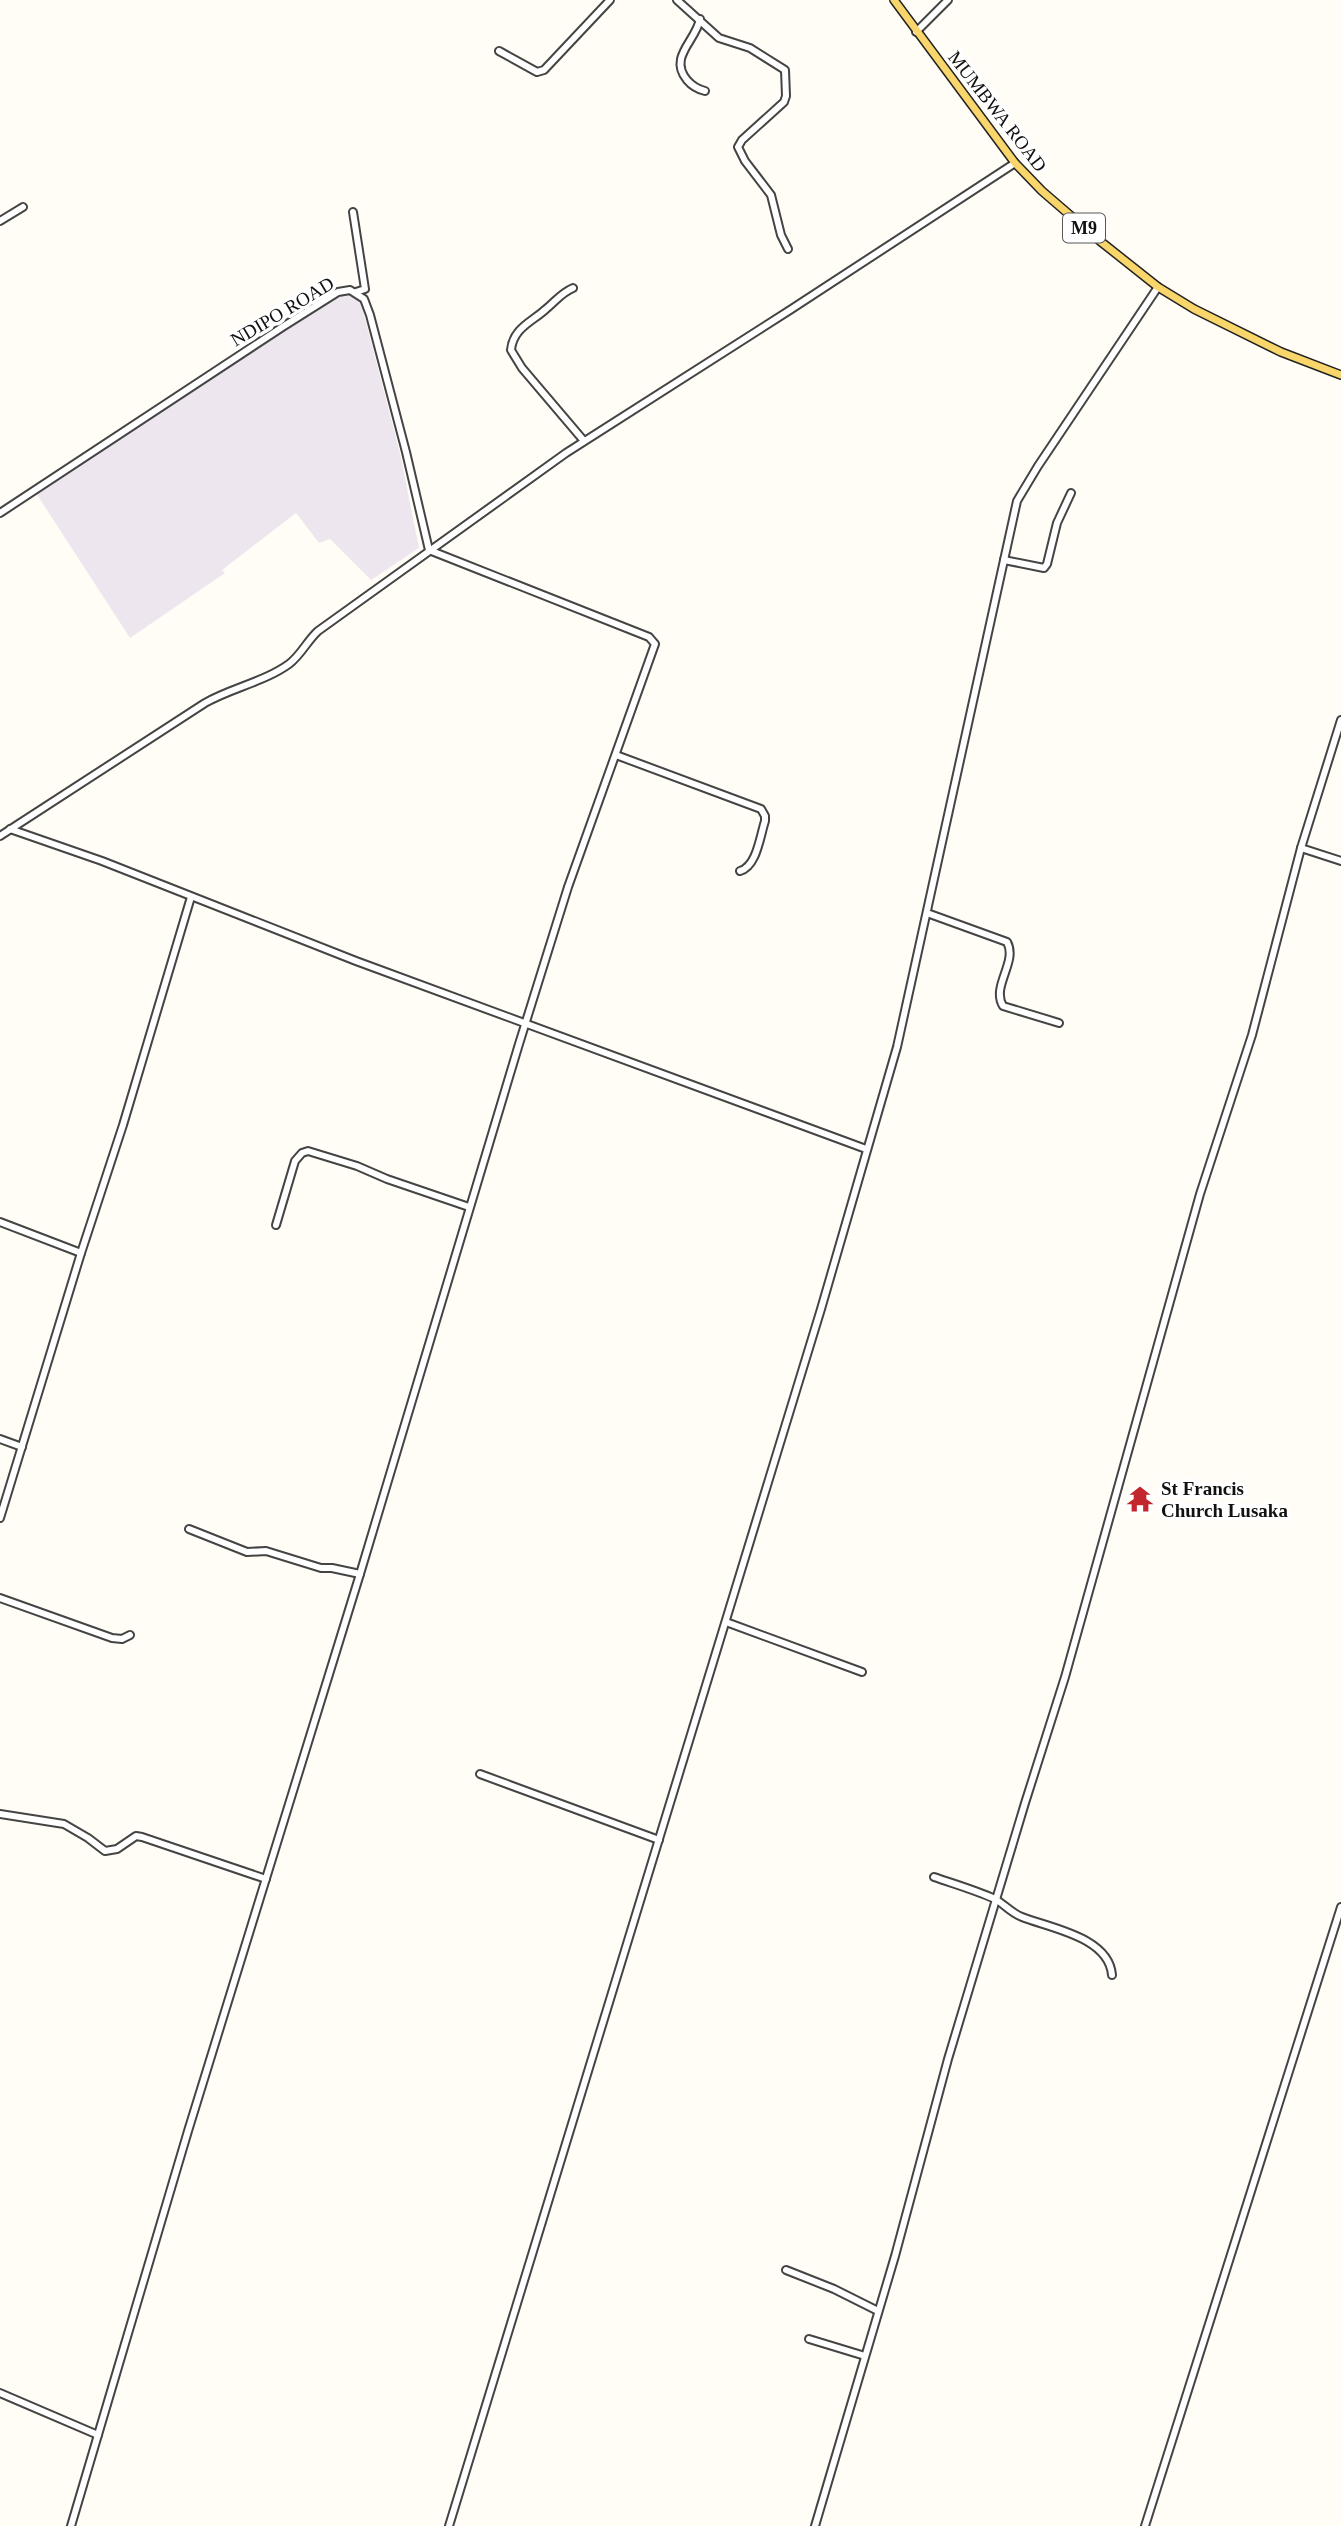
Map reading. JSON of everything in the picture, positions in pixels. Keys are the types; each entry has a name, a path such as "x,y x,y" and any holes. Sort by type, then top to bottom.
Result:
{"main road":[{"name":"MUMBWA ROAD","path":"894,0 1015,163 1042,191 1100,242 1158,287 1195,309 1281,352 1341,375"}],"street":[{"path":"499,51 537,72 544,70 610,0"},
{"path":"677,0 719,38 750,48 771,63 782,66 786,72 784,102 738,146 745,161 771,195 781,234 788,249"},
{"path":"916,32 948,0"},
{"path":"700,19 698,28 683,51 680,65 691,84 705,90"},
{"path":"0,836 220,694 281,669 301,653 318,631 584,442 1015,163"},
{"path":"0,221 23,207"},
{"path":"353,212 365,289 356,292"},
{"path":"449,2526 821,1309 897,1046 1017,501 1158,287"},
{"path":"573,288 560,294 545,310 525,324 516,335 511,350 522,368 584,442"},
{"name":"NDIPO ROAD","path":"0,513 344,290 356,292 365,299 429,550"},
{"path":"1004,560 1044,568 1057,523 1071,493"},
{"path":"71,2526 188,2131 568,887 654,649 653,640 429,550"},
{"path":"815,2526 948,2059 1065,1677 1200,1194 1252,1035 1301,848 1341,720"},
{"path":"616,755 761,809 765,821 752,863 747,869 740,871"},
{"path":"10,829 866,1149"},
{"path":"1301,848 1341,861"},
{"path":"0,1518 191,897"},
{"path":"927,913 1007,942 1011,951 1000,993 1003,1006 1059,1023"},
{"path":"276,1225 295,1161 308,1151 469,1206"},
{"path":"0,1222 81,1253"},
{"path":"0,1439 22,1447"},
{"path":"189,1529 247,1552 266,1551 321,1568 360,1574"},
{"path":"0,1598 112,1638 122,1639 130,1635"},
{"path":"726,1622 862,1672"},
{"path":"480,1774 659,1840"},
{"path":"0,1814 64,1824 105,1850 117,1849 136,1836 142,1837 266,1879"},
{"path":"934,1877 996,1900 1019,1916 1071,1933 1089,1943 1108,1960 1112,1975"},
{"path":"1145,2526 1341,1906"},
{"path":"786,2270 834,2289 878,2311"},
{"path":"809,2339 865,2356"},
{"path":"0,2393 98,2435"}],"shaded area":[{"path":"345,292 359,296 400,453 419,548 371,580 330,539 319,543 296,513 222,570 225,573 130,638 34,490 334,294"}],"place":[{"name":"St Francis Church Lusaka","path":"1140,1499"}]}
